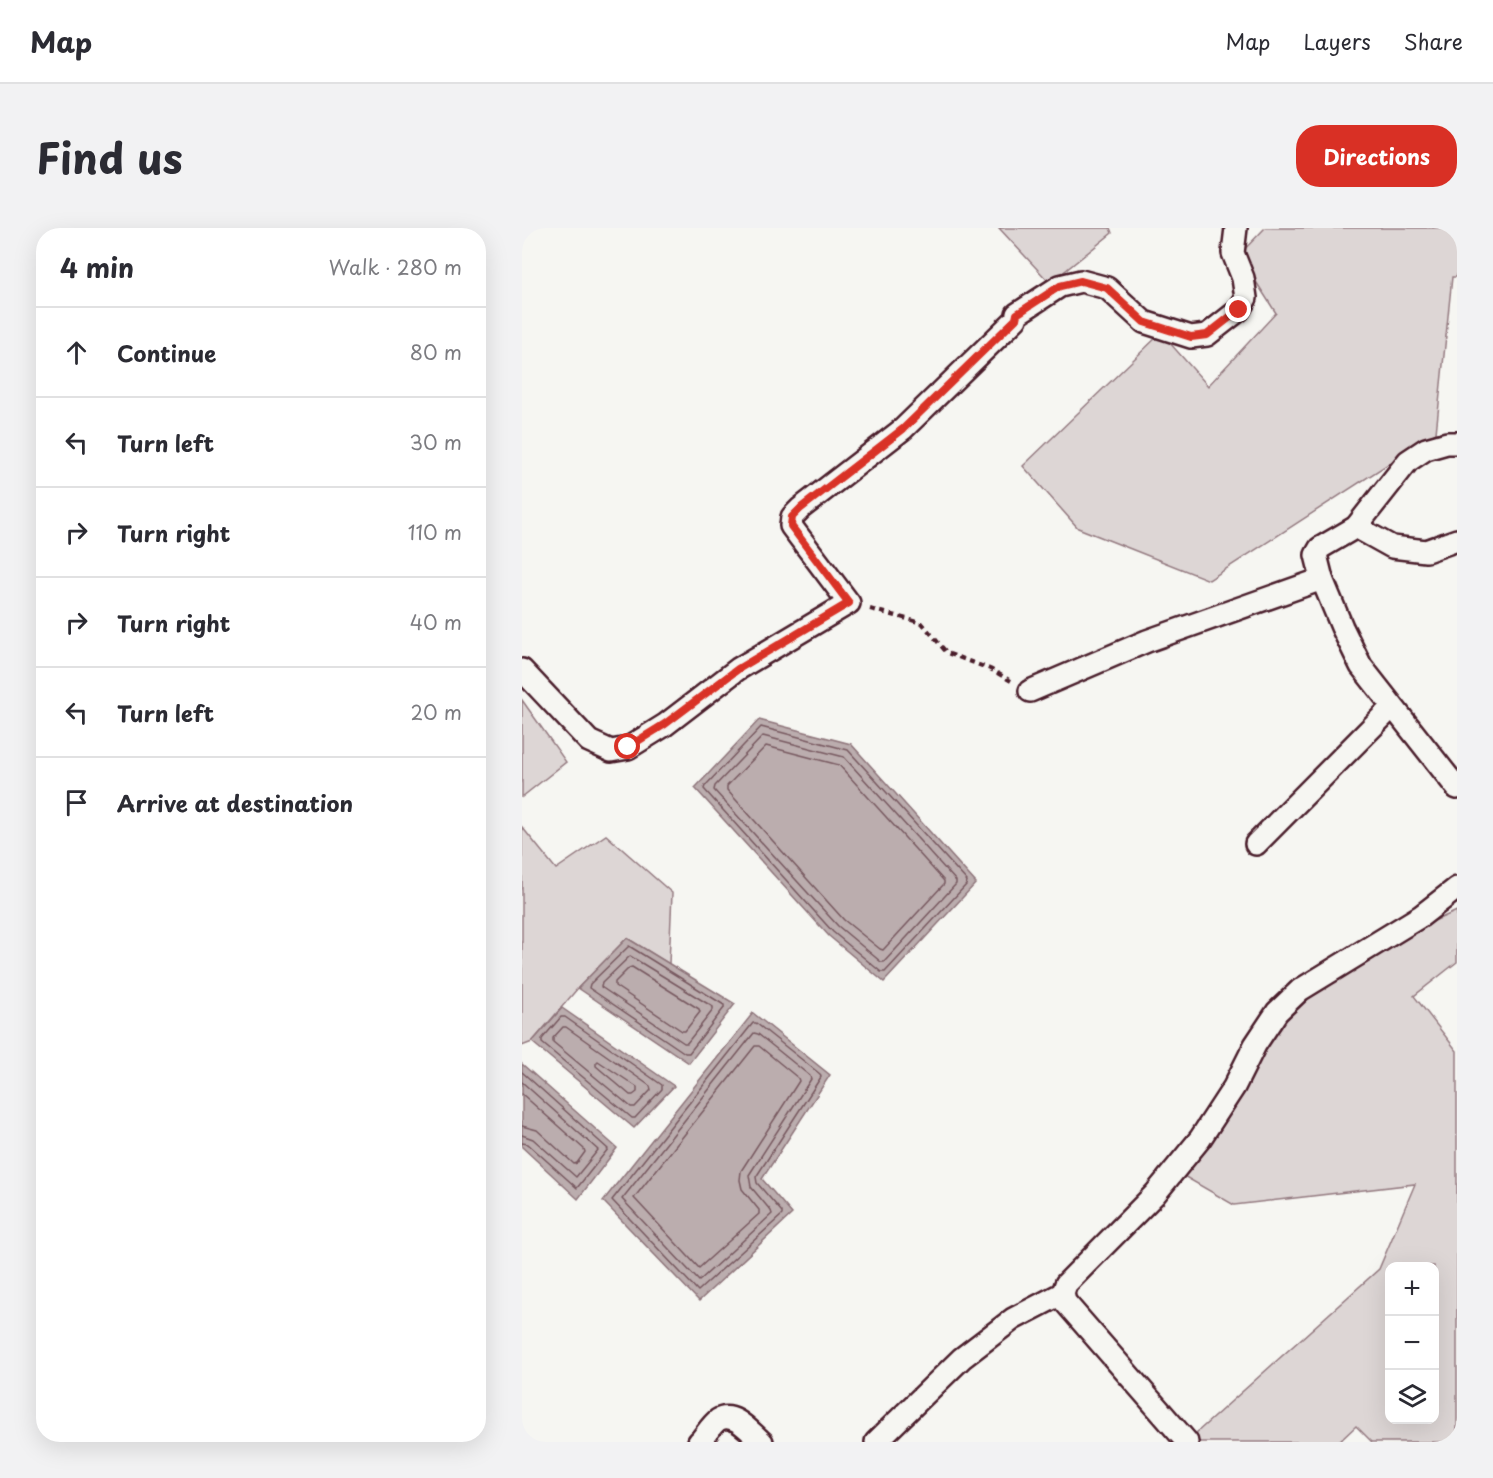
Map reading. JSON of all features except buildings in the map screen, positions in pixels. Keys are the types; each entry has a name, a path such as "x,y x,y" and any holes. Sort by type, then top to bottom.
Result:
{"street":[{"path":"522,670 589,741 610,751 628,747 665,724 738,669 849,603 791,526 792,517 903,429 1016,319 1017,314 1060,286 1081,281 1107,288 1144,322 1191,337 1207,335 1239,310 1246,298 1243,278 1233,253 1236,228"},
{"path":"1457,443 1447,443 1426,449 1408,461 1356,527 1320,548 1316,555 1322,579 1361,666 1457,789"},
{"path":"1356,527 1392,547 1426,550 1457,540"},
{"path":"1030,691 1147,641 1322,579"},
{"path":"1256,844 1392,707"},
{"path":"1188,1442 1065,1302 1063,1293 1065,1284 1155,1194 1200,1139 1234,1088 1255,1045 1276,1012 1300,990 1421,916 1457,888"},
{"path":"876,1442 962,1358 1013,1320 1063,1293"},
{"path":"699,1442 718,1420 728,1417 738,1421 762,1442"}],"path":[{"path":"849,603 921,623 947,653 990,669 1030,691"}],"shaded area":[{"path":"999,228 1110,228 1112,233 1050,283"},
{"path":"1265,228 1457,228 1457,277 1452,277 1436,433 1209,580 1078,528 1023,466 1161,333 1208,386 1276,313 1239,255"},
{"path":"522,700 566,762 522,797"},
{"path":"522,827 556,869 606,835 672,893 669,964 627,938 578,988 532,1042 522,1046"},
{"path":"1457,911 1457,962 1414,996 1457,1051 1457,1442 1372,1442 1356,1426 1339,1442 1186,1442 1379,1269 1415,1184 1234,1205 1175,1171 1273,1017 1388,941"}],"water":[{"path":"759,720 851,744 976,883 884,982 829,936 695,788"},
{"path":"627,938 735,1004 689,1063 578,988"},
{"path":"562,1008 674,1086 634,1128 532,1042"},
{"path":"753,1013 830,1075 762,1179 792,1214 699,1301 603,1201"},
{"path":"522,1064 617,1148 578,1199 522,1147"}],"route":[{"path":"628,747 665,724 738,669 849,603 791,526 792,517 903,429 1016,319 1017,314 1060,286 1081,281 1107,288 1144,322 1191,337 1207,335 1239,310"}]}
